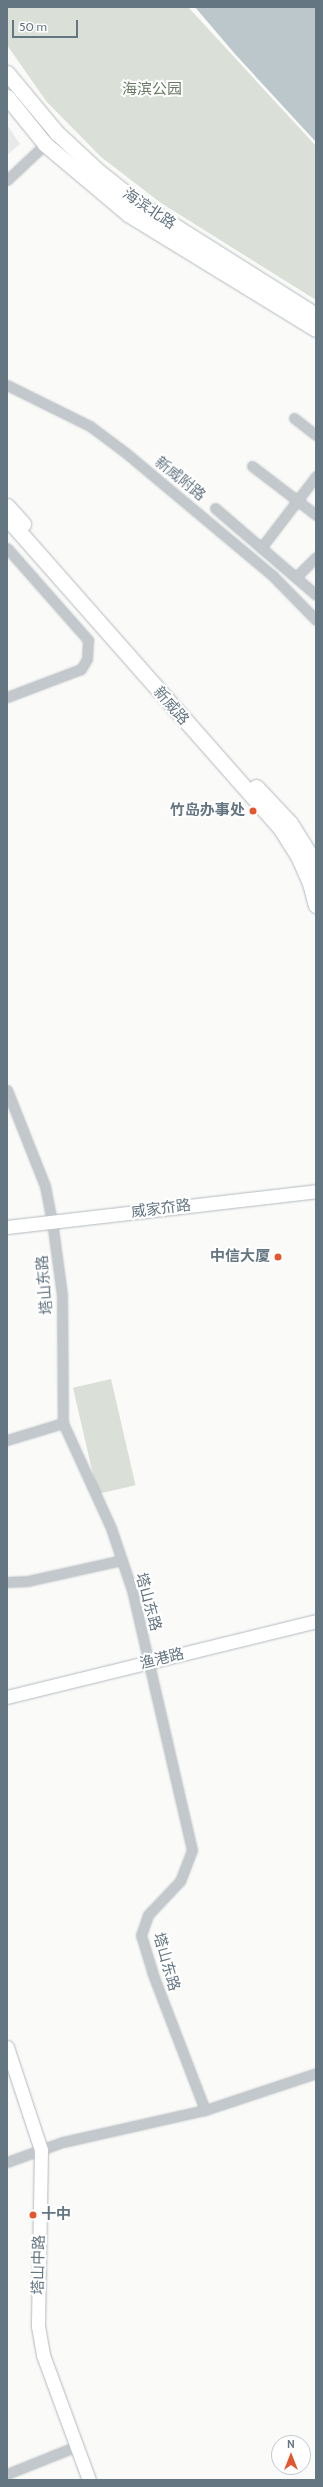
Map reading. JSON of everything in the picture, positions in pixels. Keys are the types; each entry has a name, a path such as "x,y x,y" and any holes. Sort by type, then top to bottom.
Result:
{"main road":[{"name":"海滨北路","path":"7,73 57,133 99,172 137,202 316,315"},
{"name":"海滨北路","path":"7,97 45,144 128,214 316,330"},
{"name":"新威路","path":"7,506 290,823 309,853 316,870"},
{"name":"新威路","path":"7,518 281,829 298,856 316,902"}],"street":[{"path":"7,180 57,133"},
{"name":"新威附路","path":"7,385 90,426 126,453 272,575 316,620"},
{"path":"294,418 316,435"},
{"path":"252,466 316,515"},
{"path":"261,548 296,500 316,476"},
{"path":"215,508 316,595"},
{"path":"7,548 88,640 87,659 81,669 7,697"},
{"path":"296,577 316,557"},
{"name":"塔山东路","path":"7,1090 45,1186 52,1221 62,1295 62,1423 111,1528 132,1590 192,1850 180,1881 148,1916 141,1935 152,1972 205,2110"},
{"name":"威家夼路","path":"7,1227 316,1191"},
{"path":"7,1440 62,1423"},
{"path":"7,1582 28,1581 122,1560"},
{"name":"渔港路","path":"7,1696 316,1620"},
{"name":"塔山中路","path":"7,2047 41,2150 38,2326 43,2355 89,2480"},
{"path":"7,2162 62,2142 205,2110 316,2073"},
{"path":"7,2474 77,2446"}],"shaded area":[{"path":"195,7 316,7 316,142 235,54"},
{"path":"7,125 20,144 7,155"}],"green space":[{"name":"海滨公园","path":"7,7 188,7 316,146 316,300 161,203 101,157 46,101 7,45"},
{"path":"111,1379 136,1485 98,1494 73,1388"}],"place":[{"name":"竹岛办事处","path":"253,811"},
{"name":"中信大厦","path":"278,1257"},
{"name":"十中","path":"33,2215"}]}
